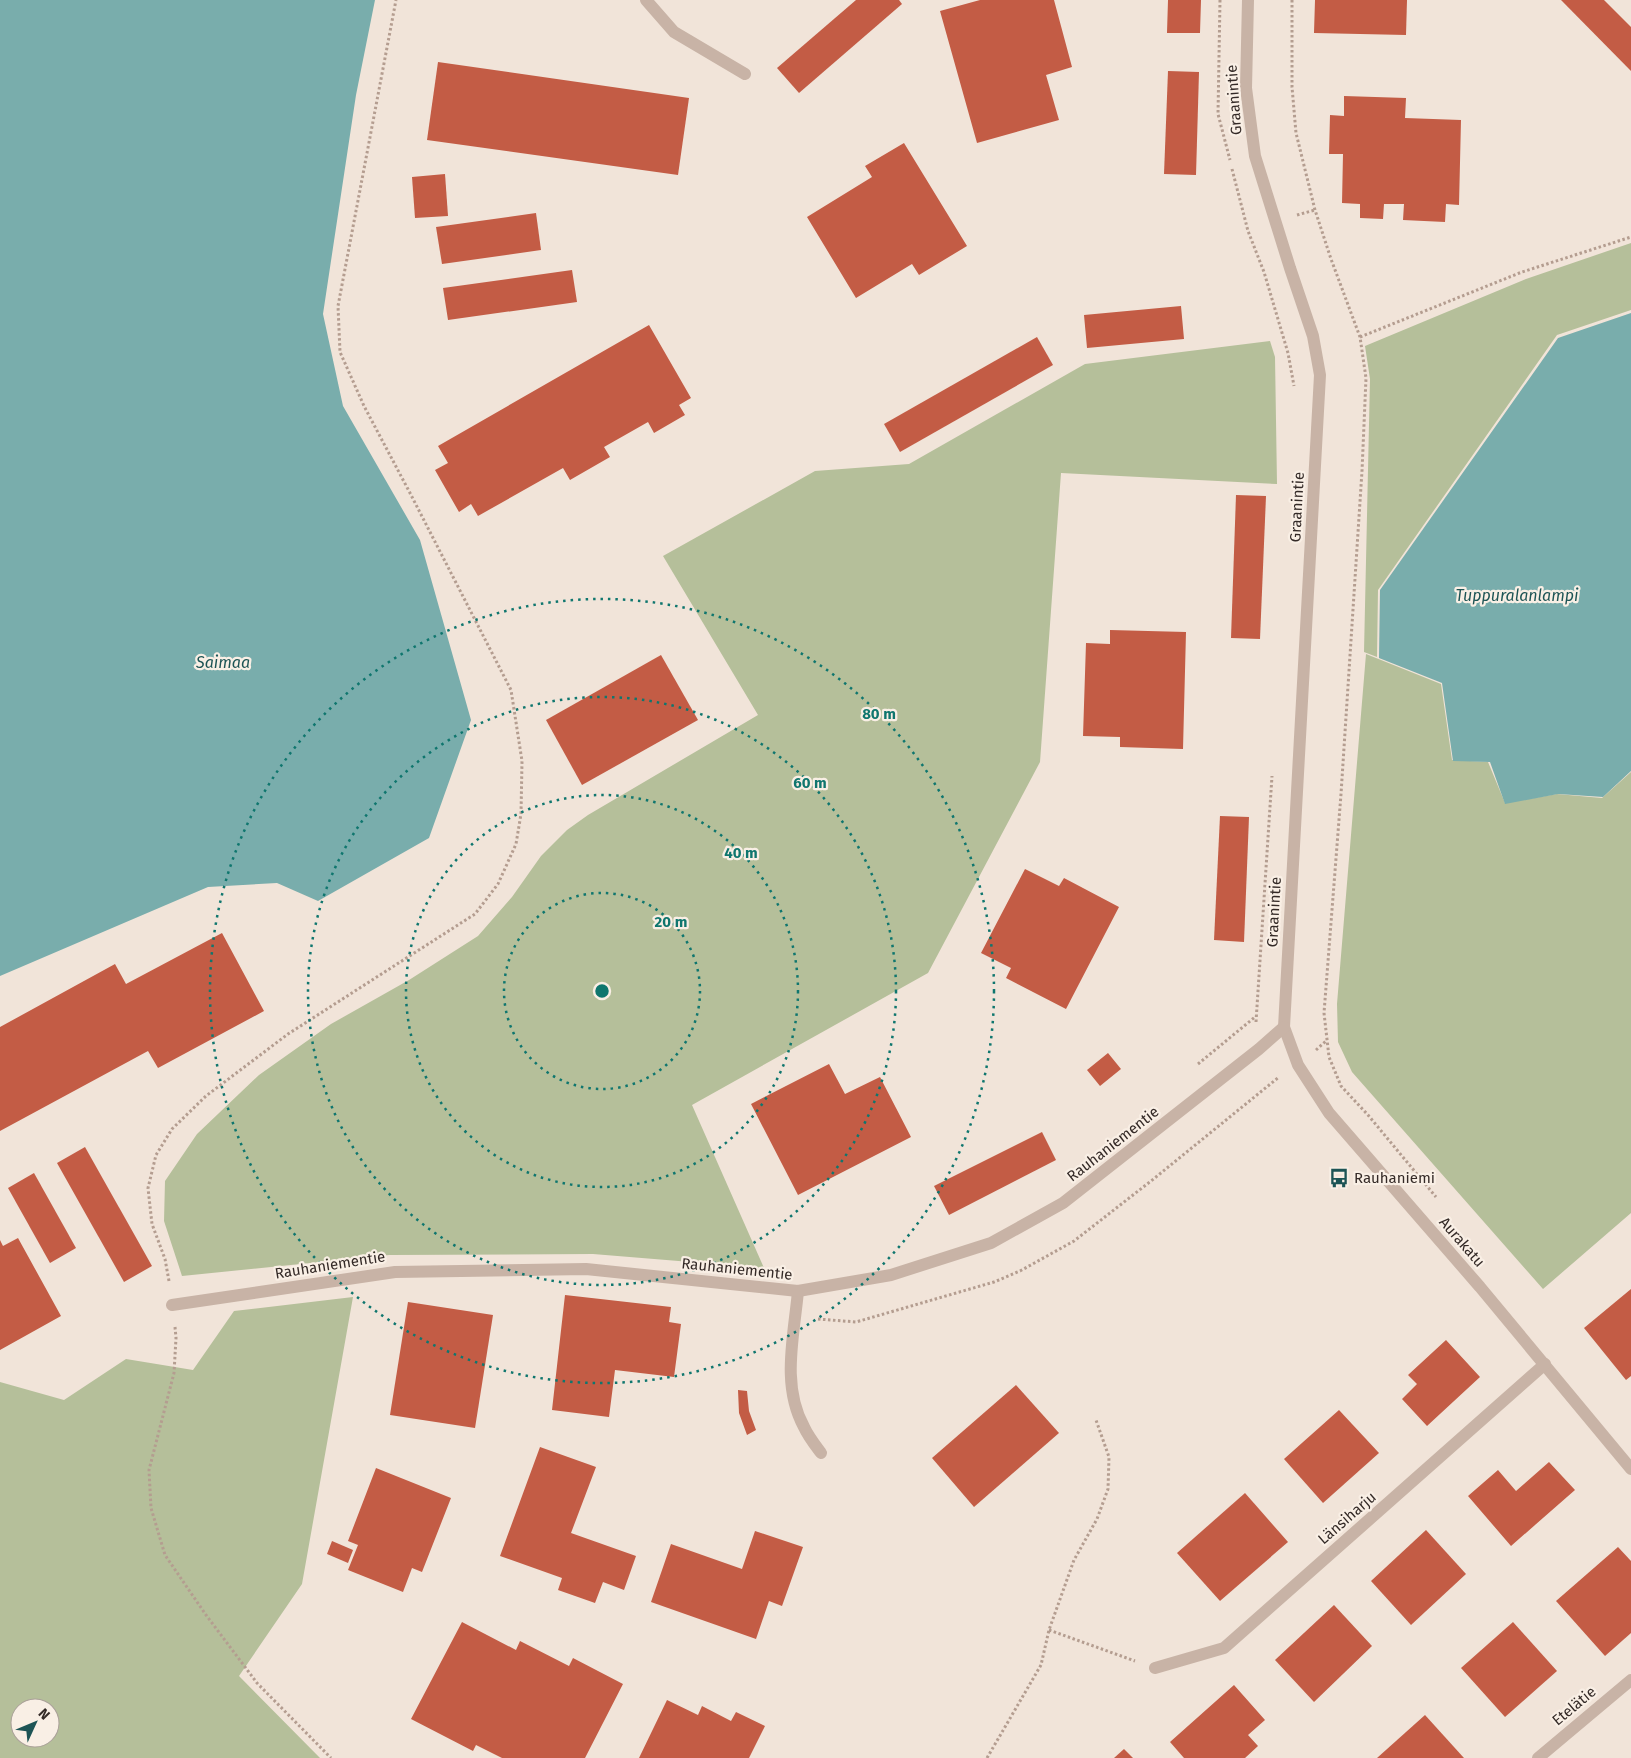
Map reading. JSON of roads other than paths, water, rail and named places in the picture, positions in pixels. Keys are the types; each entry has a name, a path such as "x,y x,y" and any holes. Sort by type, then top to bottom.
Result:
{"street":[{"path":"646,0 674,32 745,74"},
{"name":"Graanintie","path":"1248,0 1246,88 1255,156 1290,268 1314,336 1320,375 1284,1027"},
{"name":"Rauhaniementie","path":"172,1305 395,1272 586,1269 798,1291 891,1275 992,1243 1063,1203 1259,1049 1284,1027"},
{"name":"Aurakatu","path":"1284,1027 1298,1065 1329,1113 1545,1364 1631,1469"},
{"path":"798,1291 790,1355 792,1394 803,1427 821,1453"},
{"name":"Länsiharju","path":"1155,1668 1224,1648 1545,1364"},
{"name":"Etelätie","path":"1538,1758 1631,1680"}],"water":[{"name":"Saimaa","path":"0,0 375,0 356,95 323,314 343,406 420,540 471,720 429,838 318,901 277,883 208,887 0,976"},
{"name":"Tuppuralanlampi","path":"1631,313 1631,771 1603,797 1558,794 1505,804 1490,762 1453,761 1442,683 1379,658 1380,590 1558,338"}],"place":[{"name":"Rauhaniemi","path":"1339,1178"}]}
